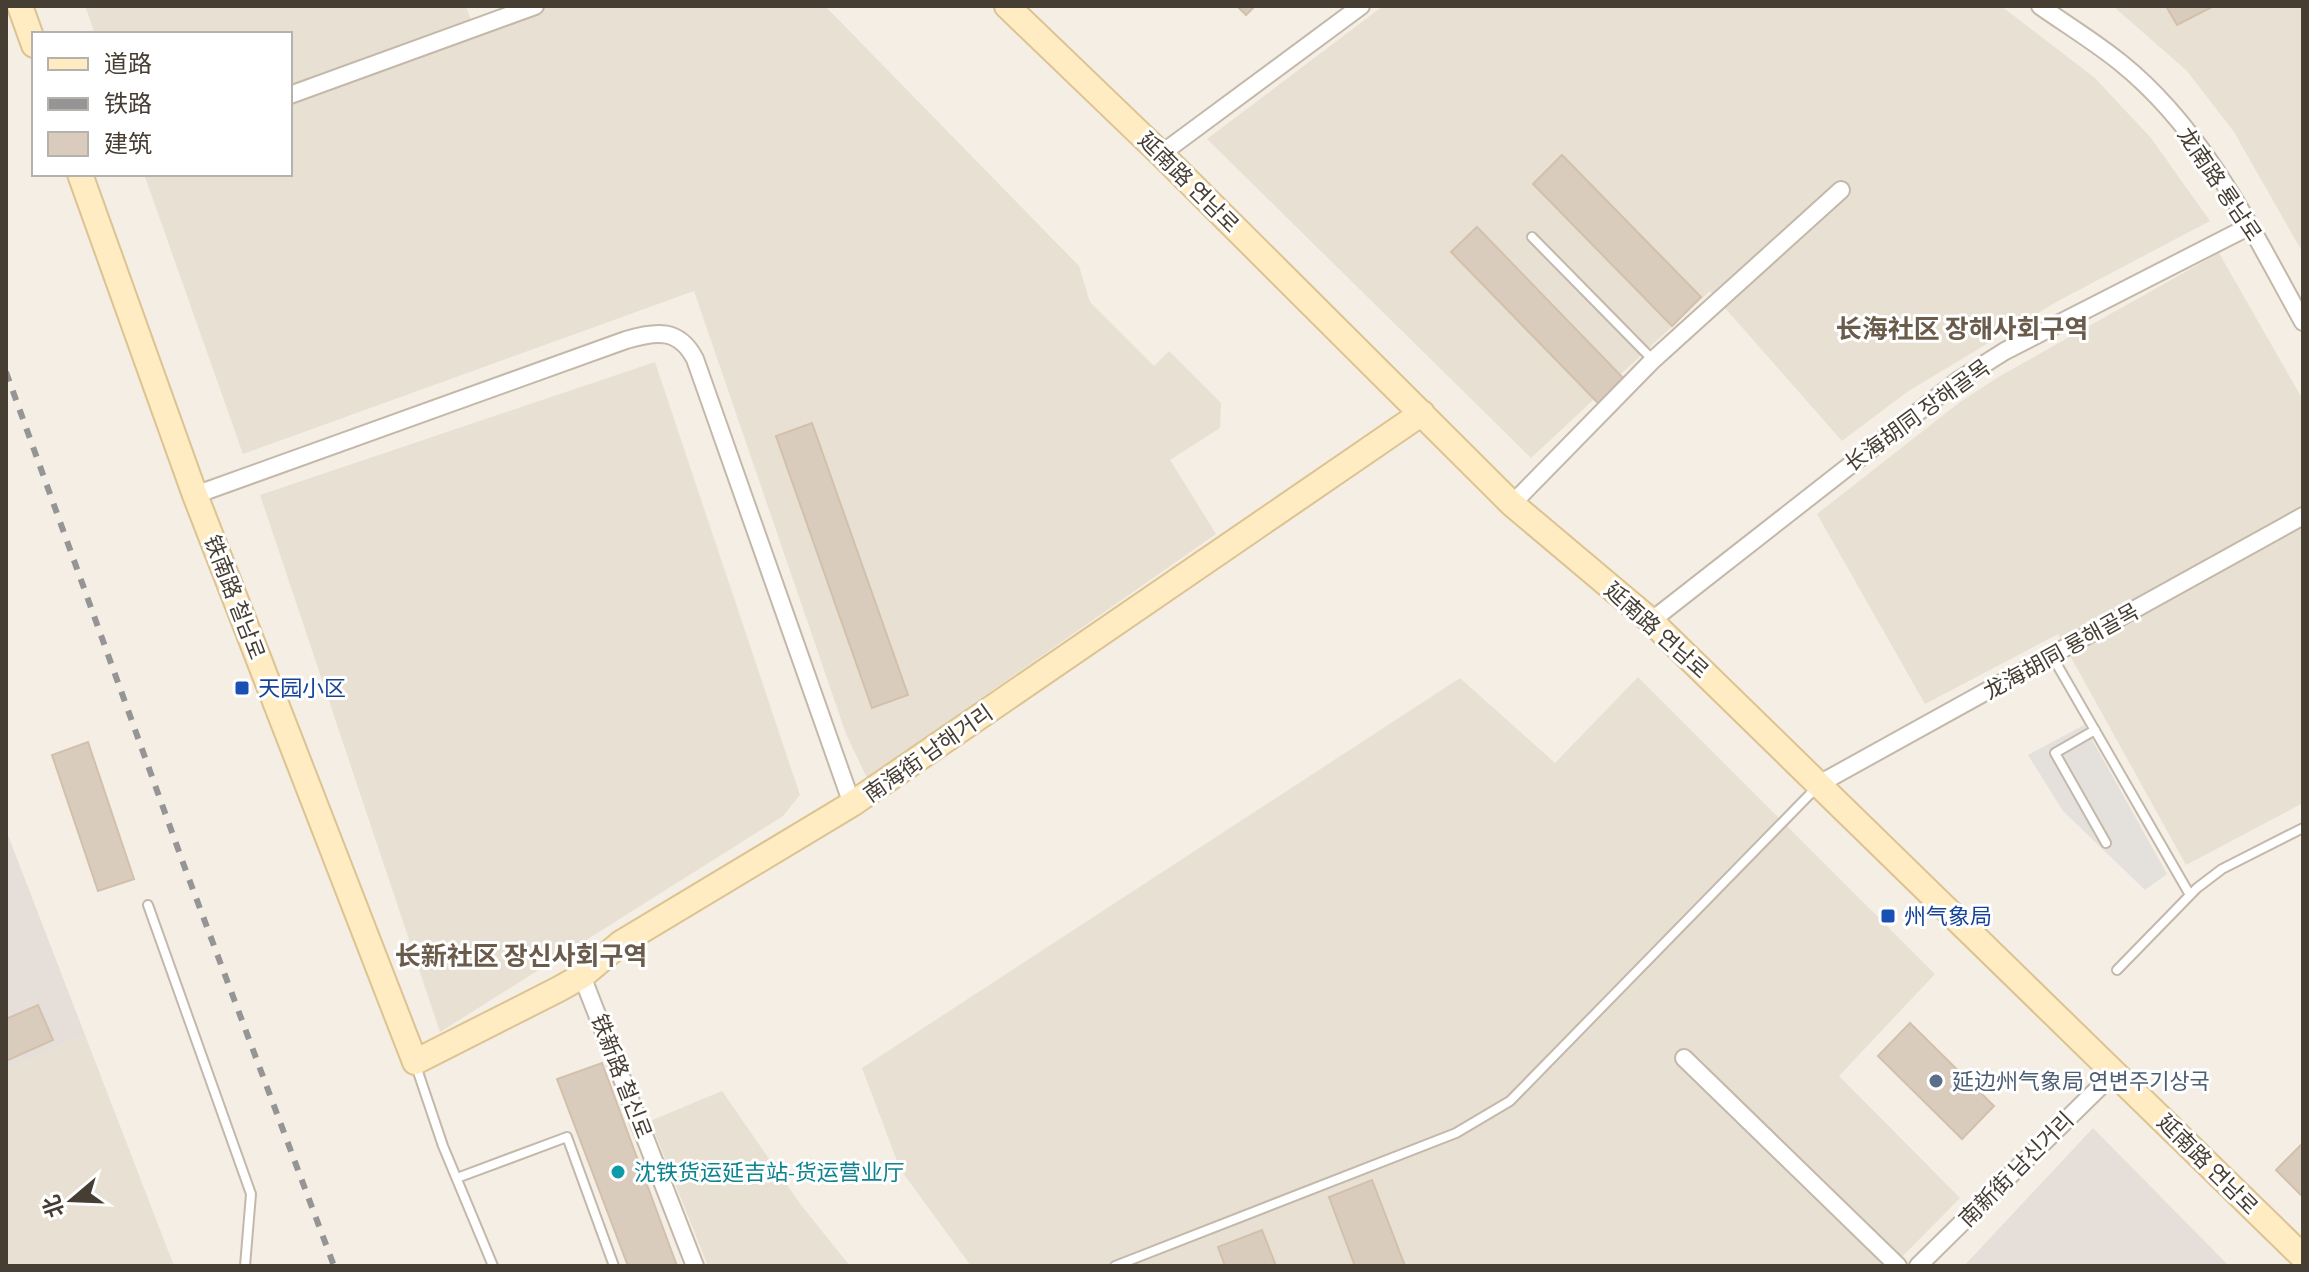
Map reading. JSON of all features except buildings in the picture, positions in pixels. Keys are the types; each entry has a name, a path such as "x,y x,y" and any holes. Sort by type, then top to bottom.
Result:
{"street":[{"path":"20,6 32,39"},
{"path":"292,94 535,6"},
{"name":"延南路 연남로","path":"1007,6 1161,154 1512,504 1651,621 2303,1257"},
{"path":"1161,154 1361,6"},
{"name":"龙南路 룡남로","path":"2040,6 2122,63 2203,150 2250,226 2303,322"},
{"name":"铁南路 철남로","path":"81,176 195,495 415,1062"},
{"path":"1512,504 1653,360 1841,190"},
{"name":"长海胡同 장해골목","path":"1651,621 1959,380 2005,351 2250,226"},
{"path":"195,495 636,337 663,332 678,338 695,359 852,804"},
{"name":"南海街 남해거리","path":"415,1062 582,976 621,943 852,804 1422,413"},
{"name":"龙海胡同 룡해골목","path":"1819,784 2303,516"},
{"name":"铁新路 철신로","path":"582,976 695,1266"},
{"path":"1684,1058 1898,1266"},
{"name":"南新街 남신거리","path":"1918,1266 2115,1072"}],"lane":[{"path":"1532,237 1653,360"},
{"path":"2052,656 2190,895"},
{"path":"2095,730 2055,753 2106,843"},
{"path":"1115,1266 1456,1133 1486,1118 1510,1101 1819,784"},
{"path":"2117,970 2190,895 2222,869 2303,828"},
{"path":"148,905 251,1194 245,1266"},
{"path":"415,1062 493,1266"},
{"path":"457,1178 567,1137 614,1266"}],"shaded area":[{"path":"85,6 466,6 476,34 549,6 825,6 1079,266 1090,302 1154,366 1169,351 1221,403 1220,428 1170,460 1216,534 867,778 846,734 694,291 243,454 145,176 292,176 292,32 94,32"},
{"path":"1383,6 2001,6 2095,78 2151,138 2210,221 2058,301 1907,392 1842,441 1710,291 1531,458 1207,139"},
{"path":"2113,6 2303,6 2303,253 2234,132 2187,71"},
{"path":"2219,253 2303,400 2303,803 2186,865 2058,634 1925,704 1817,514 1960,402 2000,376"},
{"name":"天园小区","path":"655,362 800,795 783,816 440,1032 260,495"},
{"path":"1638,677 1935,974 1839,1076 1960,1198 1893,1266 971,1266 900,1169 862,1068 1460,678 1555,763"},
{"path":"2084,725 2167,874 2145,890 2063,811 2028,755"},
{"path":"6,830 85,1035 6,1070"},
{"path":"85,1035 174,1266 6,1266 6,1070"},
{"path":"722,1091 801,1205 850,1266 708,1266 650,1121"},
{"path":"2093,1128 2229,1266 1964,1266"}],"railway":[{"path":"6,372 186,871 334,1266"}],"place":[{"name":"天园小区","path":"242,688"},
{"name":"州气象局","path":"1888,916"},
{"name":"延边州气象局 연변주기상국","path":"1936,1081"},
{"name":"沈铁货运延吉站-货运营业厅","path":"618,1172"}],"district":[{"name":"长海社区 장해사회구역","path":"1962,329"},
{"name":"长新社区 장신사회구역","path":"521,956"}]}
